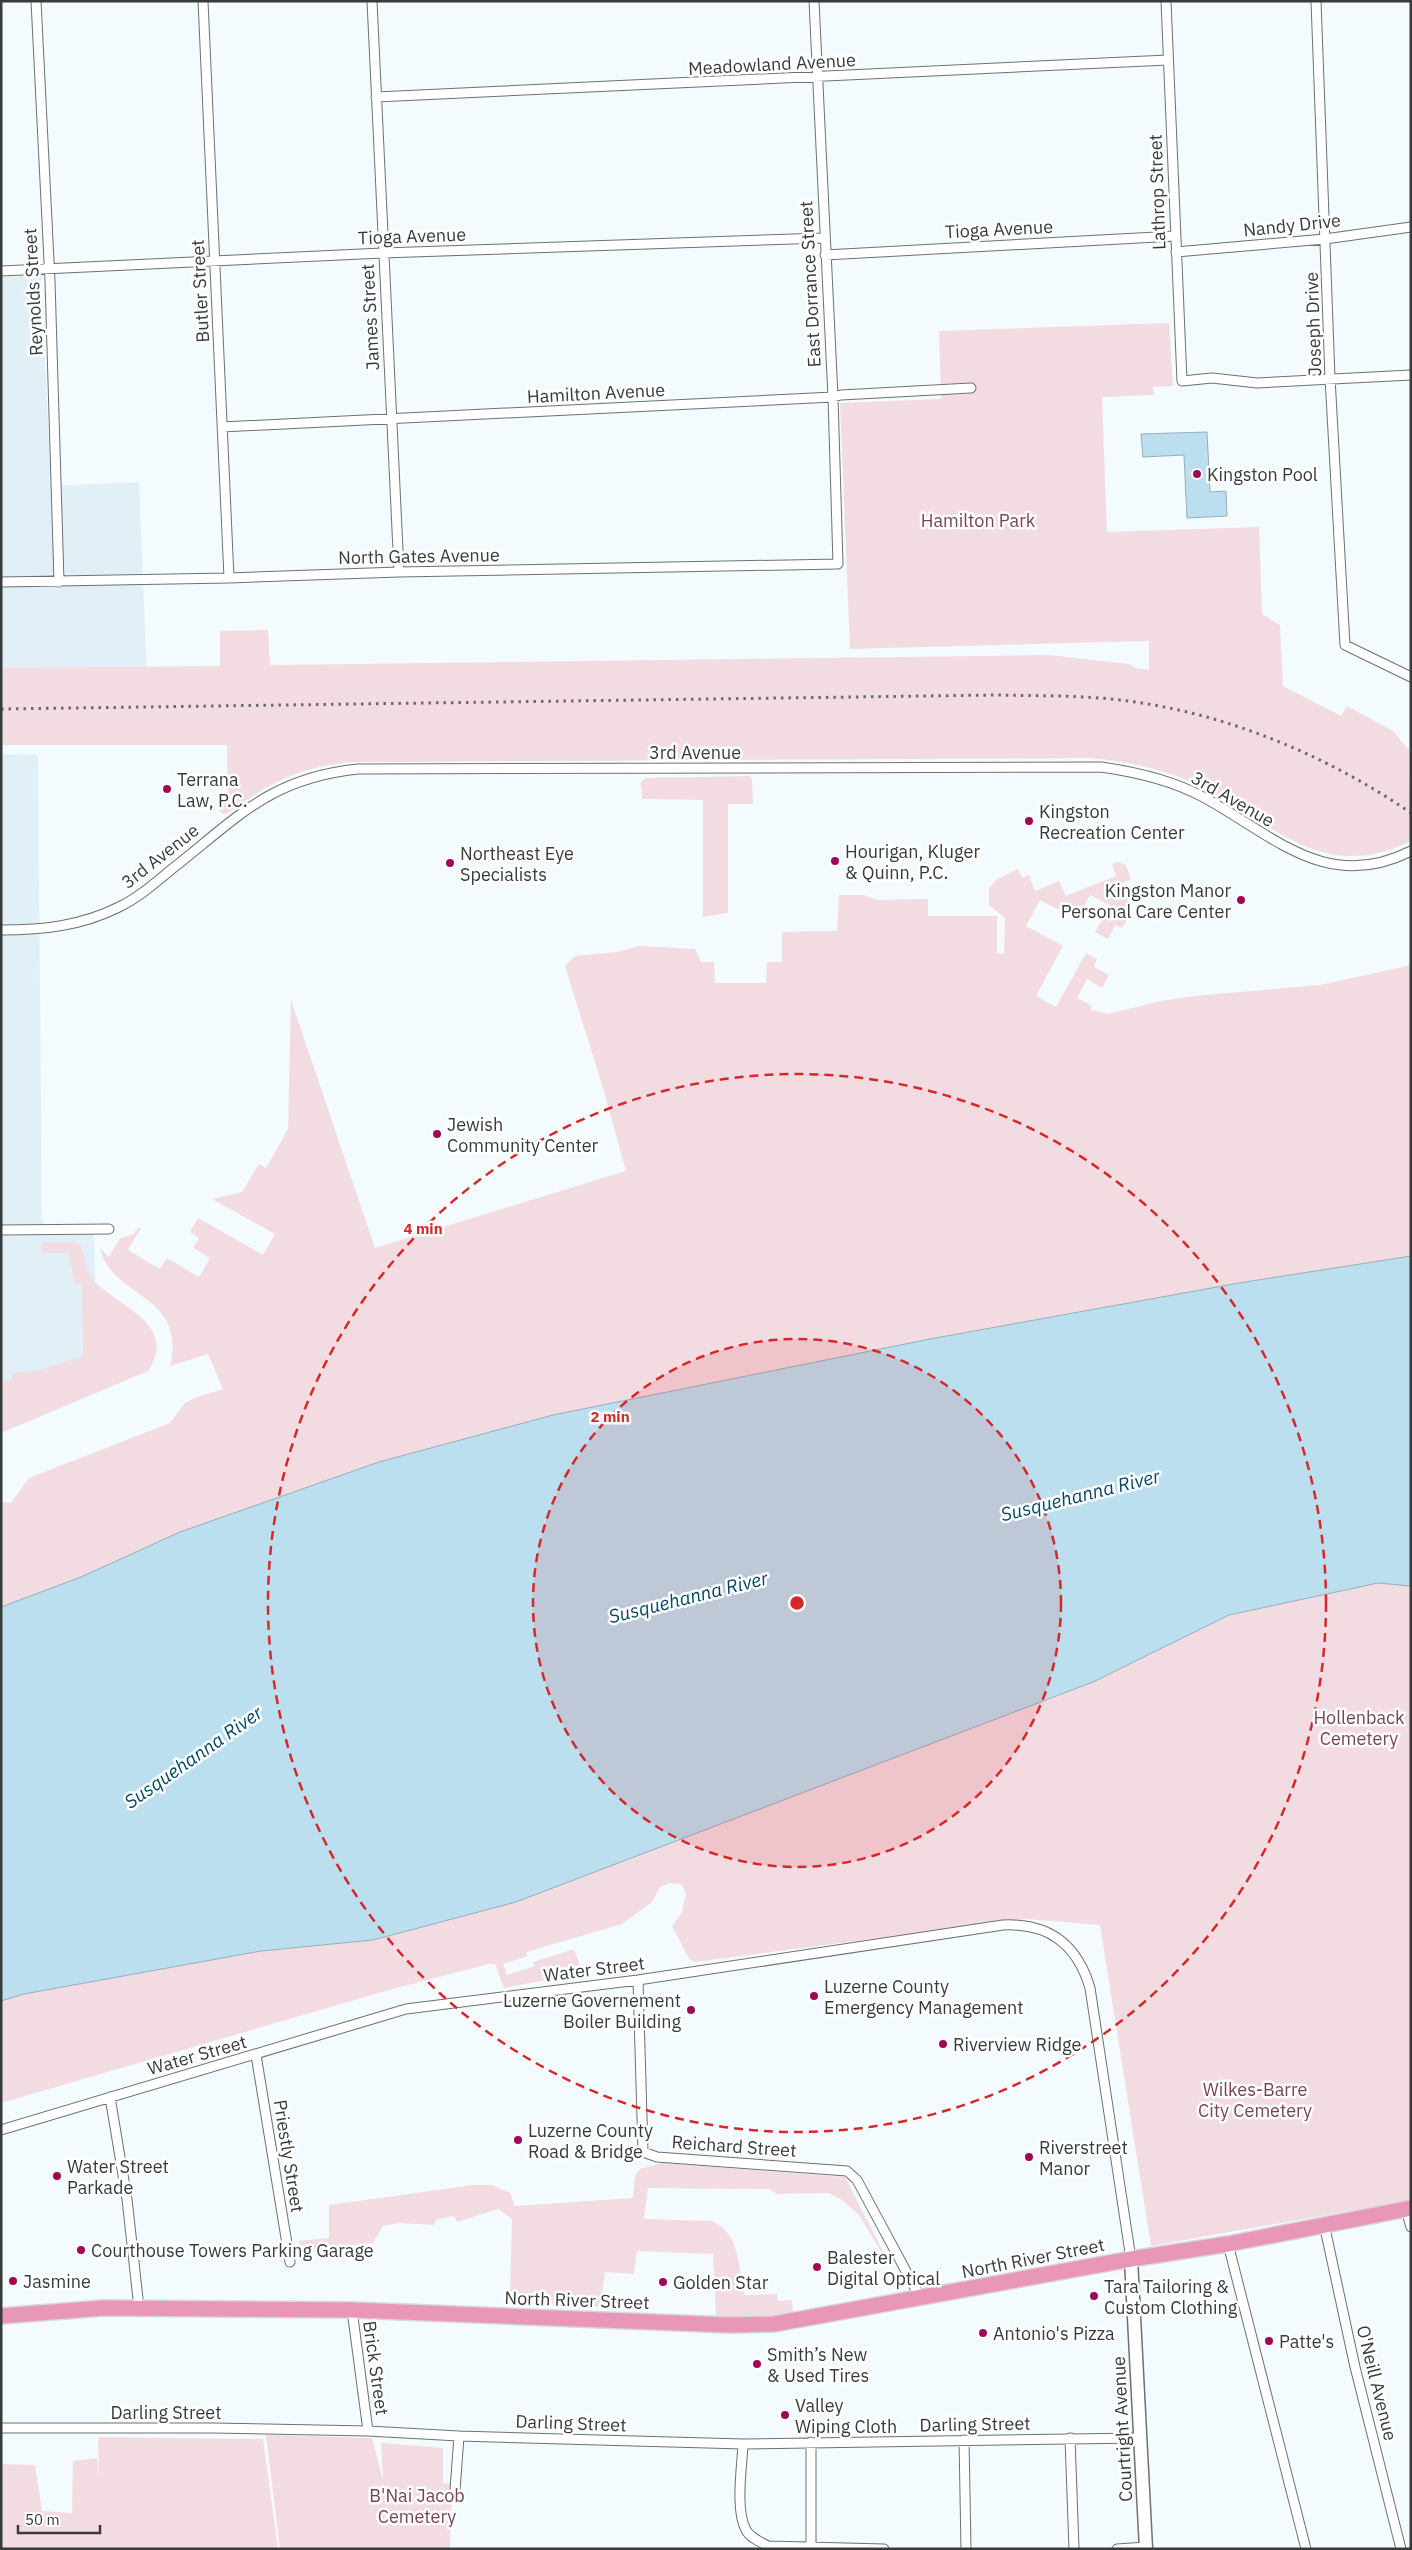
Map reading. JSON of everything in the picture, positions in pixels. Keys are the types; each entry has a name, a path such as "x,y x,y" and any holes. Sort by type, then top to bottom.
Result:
{"main road":[{"name":"North River Street","path":"1,2316 103,2308 352,2310 729,2325 774,2324 1131,2259 1228,2244 1408,2209"},
{"name":"Courtright Avenue","path":"1131,2259 1146,2548"}],"street":[{"name":"Reynolds Street","path":"36,1 49,269 59,582"},
{"name":"Butler Street","path":"203,1 229,578"},
{"name":"James Street","path":"372,1 399,572"},
{"name":"East Dorrance Street","path":"814,1 816,78 833,397 838,564"},
{"name":"Lathrop Street","path":"1166,1 1182,381 1212,378 1257,382 1330,378"},
{"name":"Joseph Drive","path":"1316,1 1330,378 1345,645 1411,677"},
{"name":"Meadowland Avenue","path":"376,97 816,78 1168,60"},
{"name":"Nandy Drive","path":"1176,252 1326,239 1411,227"},
{"name":"Tioga Avenue","path":"825,255 1175,236"},
{"name":"Tioga Avenue","path":"1,271 383,253 824,238"},
{"path":"1330,378 1411,375"},
{"name":"Hamilton Avenue","path":"222,427 392,420 972,388"},
{"name":"North Gates Avenue","path":"1,582 838,564"},
{"name":"3rd Avenue","path":"1,930 55,929 118,908 160,879 240,814 276,791 316,776 358,769 1101,767 1139,774 1188,790 1224,809 1282,847 1322,862 1356,866 1374,863 1411,850"},
{"path":"1,1230 109,1229"},
{"name":"Water Street","path":"1,2130 406,2010 638,1980 1003,1925 1021,1924 1037,1927 1053,1935"},
{"name":"Courtright Avenue","path":"1053,1935 1076,1956 1085,1972 1090,1988 1131,2259"},
{"name":"Reichard Street","path":"638,1980 643,2152 657,2157 847,2171 857,2180 921,2298"},
{"name":"Priestly Street","path":"256,2055 290,2262"},
{"path":"110,2097 127,2199 139,2308"},
{"path":"1408,2209 1411,2227"},
{"name":"O'Neill Avenue","path":"1324,2224 1355,2367 1401,2549"},
{"path":"1228,2244 1306,2549"},
{"name":"Brick Street","path":"352,2310 368,2431"},
{"name":"Darling Street","path":"1,2428 212,2428 368,2431 459,2436 743,2444 1140,2438"},
{"path":"455,2490 459,2436"},
{"path":"1070,2438 1074,2549"},
{"path":"964,2440 966,2549"},
{"path":"811,2442 811,2547"},
{"path":"743,2444 741,2514 746,2532 768,2546 884,2549"},
{"path":"1117,2549 1146,2548"}],"shaded area":[{"path":"41,275 51,486 139,482 147,675 1,673 1,277"},
{"path":"1,754 38,755 42,1215 44,1227 94,1229 97,1352 1,1386"}],"green space":[{"name":"Hamilton Park","path":"1169,323 1173,386 1153,387 1154,395 1102,397 1107,532 1259,527 1262,614 1280,625 1283,686 1341,716 1347,706 1393,731 1409,750 1411,841 1380,853 1352,856 1326,853 1302,845 1278,833 1231,803 1192,782 1164,772 1135,765 1091,758 353,762 318,767 286,778 257,793 228,813 223,814 217,808 217,794 228,794 227,745 1,745 1,668 220,666 220,631 268,630 270,665 1049,655 1129,664 1135,668 1149,670 1149,641 850,649 840,403 941,399 939,331"},
{"path":"750,776 752,780 753,804 728,804 728,913 703,917 703,800 642,799 641,782 645,778"},
{"path":"1118,862 1126,865 1131,879 1122,883 1132,912 1122,928 1115,925 1108,939 1095,932 1110,905 1090,895 1077,919 1040,900 1026,926 1063,946 1036,996 1056,1007 1086,953 1097,959 1094,967 1109,975 1102,988 1087,979 1077,998 1092,1006 1090,1010 1108,1014 1161,1001 1194,996 1320,985 1411,965 1411,1256 1239,1283 930,1339 553,1415 379,1462 180,1532 81,1577 1,1607 1,1502 11,1503 29,1478 170,1423 185,1403 223,1389 208,1354 170,1366 172,1342 168,1324 158,1310 118,1278 107,1265 100,1248 109,1257 120,1238 132,1235 139,1227 141,1228 128,1250 160,1269 167,1258 199,1277 210,1258 193,1248 199,1238 190,1232 198,1218 263,1255 275,1234 212,1199 242,1192 259,1164 266,1168 288,1129 291,1000 375,1248 626,1171 603,1088 565,966 575,956 617,952 640,946 695,949 701,962 714,962 715,983 766,983 767,962 782,962 782,932 837,931 839,895 863,895 878,900 928,899 928,916 997,916 997,953 1004,954 1005,918 989,905 989,888 997,879 1018,869 1022,878 1029,875 1035,891 1059,881 1066,896 1116,876 1112,864"},
{"path":"42,1242 73,1242 81,1245 87,1268 94,1281 130,1308 151,1328 156,1340 156,1354 148,1371 1,1433 1,1381 12,1381 12,1373 40,1370 83,1356 82,1284 74,1283 69,1253 42,1253"},
{"path":"1378,1583 1411,1586 1411,2200 1151,2246 1100,1925 1026,1919 695,1962 689,1959 672,1926 682,1912 686,1893 681,1884 670,1883 660,1887 652,1902 622,1924 526,1952 528,1956 503,1964 507,1975 535,1966 533,1962 574,1949 583,1973 504,1988 495,1964 489,1964 389,1990 1,2103 1,2001 24,1994 261,1951 373,1940 515,1902 1093,1682 1230,1615"},
{"path":"662,2163 845,2177 893,2271 859,2215 842,2200 829,2193 777,2194 769,2189 648,2188 644,2219 711,2221 721,2226 733,2242 739,2263 744,2295 777,2294 778,2301 792,2300 793,2313 770,2318 716,2316 713,2254 637,2251 634,2274 605,2272 600,2307 523,2303 510,2296 512,2219 498,2209 457,2222 454,2216 436,2220 434,2225 399,2223 383,2226 373,2243 301,2251 299,2241 329,2238 329,2205 473,2185 492,2185 510,2193 515,2206 633,2198 635,2176 640,2169"},
{"name":"B'Nai Jacob Cemetery","path":"266,2435 372,2438 383,2480 381,2443 443,2448 443,2483 452,2484 450,2549 280,2549"},
{"path":"98,2437 263,2439 278,2549 1,2549 1,2464 35,2465 42,2511 72,2513 73,2461 97,2458 99,2480"}],"water":[{"name":"Kingston Pool","path":"1207,432 1210,492 1226,491 1227,516 1187,518 1184,455 1143,457 1141,434"},
{"name":"Susquehanna River","path":"1411,1256 1411,1586 1378,1583 1229,1615 1093,1682 516,1902 373,1940 261,1951 24,1994 1,2001 1,1607 81,1577 180,1532 379,1462 553,1415 930,1339 1239,1283"}],"railway":[{"path":"1,709 995,695 1095,698 1165,707 1203,716 1276,740 1346,773 1411,813"}],"place":[{"name":"Kingston Pool","path":"1197,474"},
{"name":"Terrana Law, P.C.","path":"167,789"},
{"name":"Kingston Recreation Center","path":"1029,821"},
{"name":"Hourigan, Kluger & Quinn, P.C.","path":"835,861"},
{"name":"Northeast Eye Specialists","path":"450,863"},
{"name":"Kingston Manor Personal Care Center","path":"1241,900"},
{"name":"Jewish Community Center","path":"437,1134"},
{"name":"Luzerne County Emergency Management","path":"814,1996"},
{"name":"Luzerne Governement Boiler Building","path":"691,2010"},
{"name":"Riverview Ridge","path":"943,2044"},
{"name":"Luzerne County Road & Bridge","path":"518,2140"},
{"name":"Riverstreet Manor","path":"1029,2157"},
{"name":"Water Street Parkade","path":"57,2176"},
{"name":"Courthouse Towers Parking Garage","path":"81,2250"},
{"name":"Balester Digital Optical","path":"817,2267"},
{"name":"Jasmine","path":"13,2281"},
{"name":"Golden Star","path":"663,2282"},
{"name":"Tara Tailoring & Custom Clothing","path":"1094,2296"},
{"name":"Antonio's Pizza","path":"983,2333"},
{"name":"Patte's","path":"1269,2341"},
{"name":"Smith’s New & Used Tires","path":"757,2364"},
{"name":"Valley Wiping Cloth","path":"785,2415"}],"park label":[{"name":"Hollenback Cemetery","path":"1359,1727"},
{"name":"Wilkes-Barre City Cemetery","path":"1255,2099"}]}
